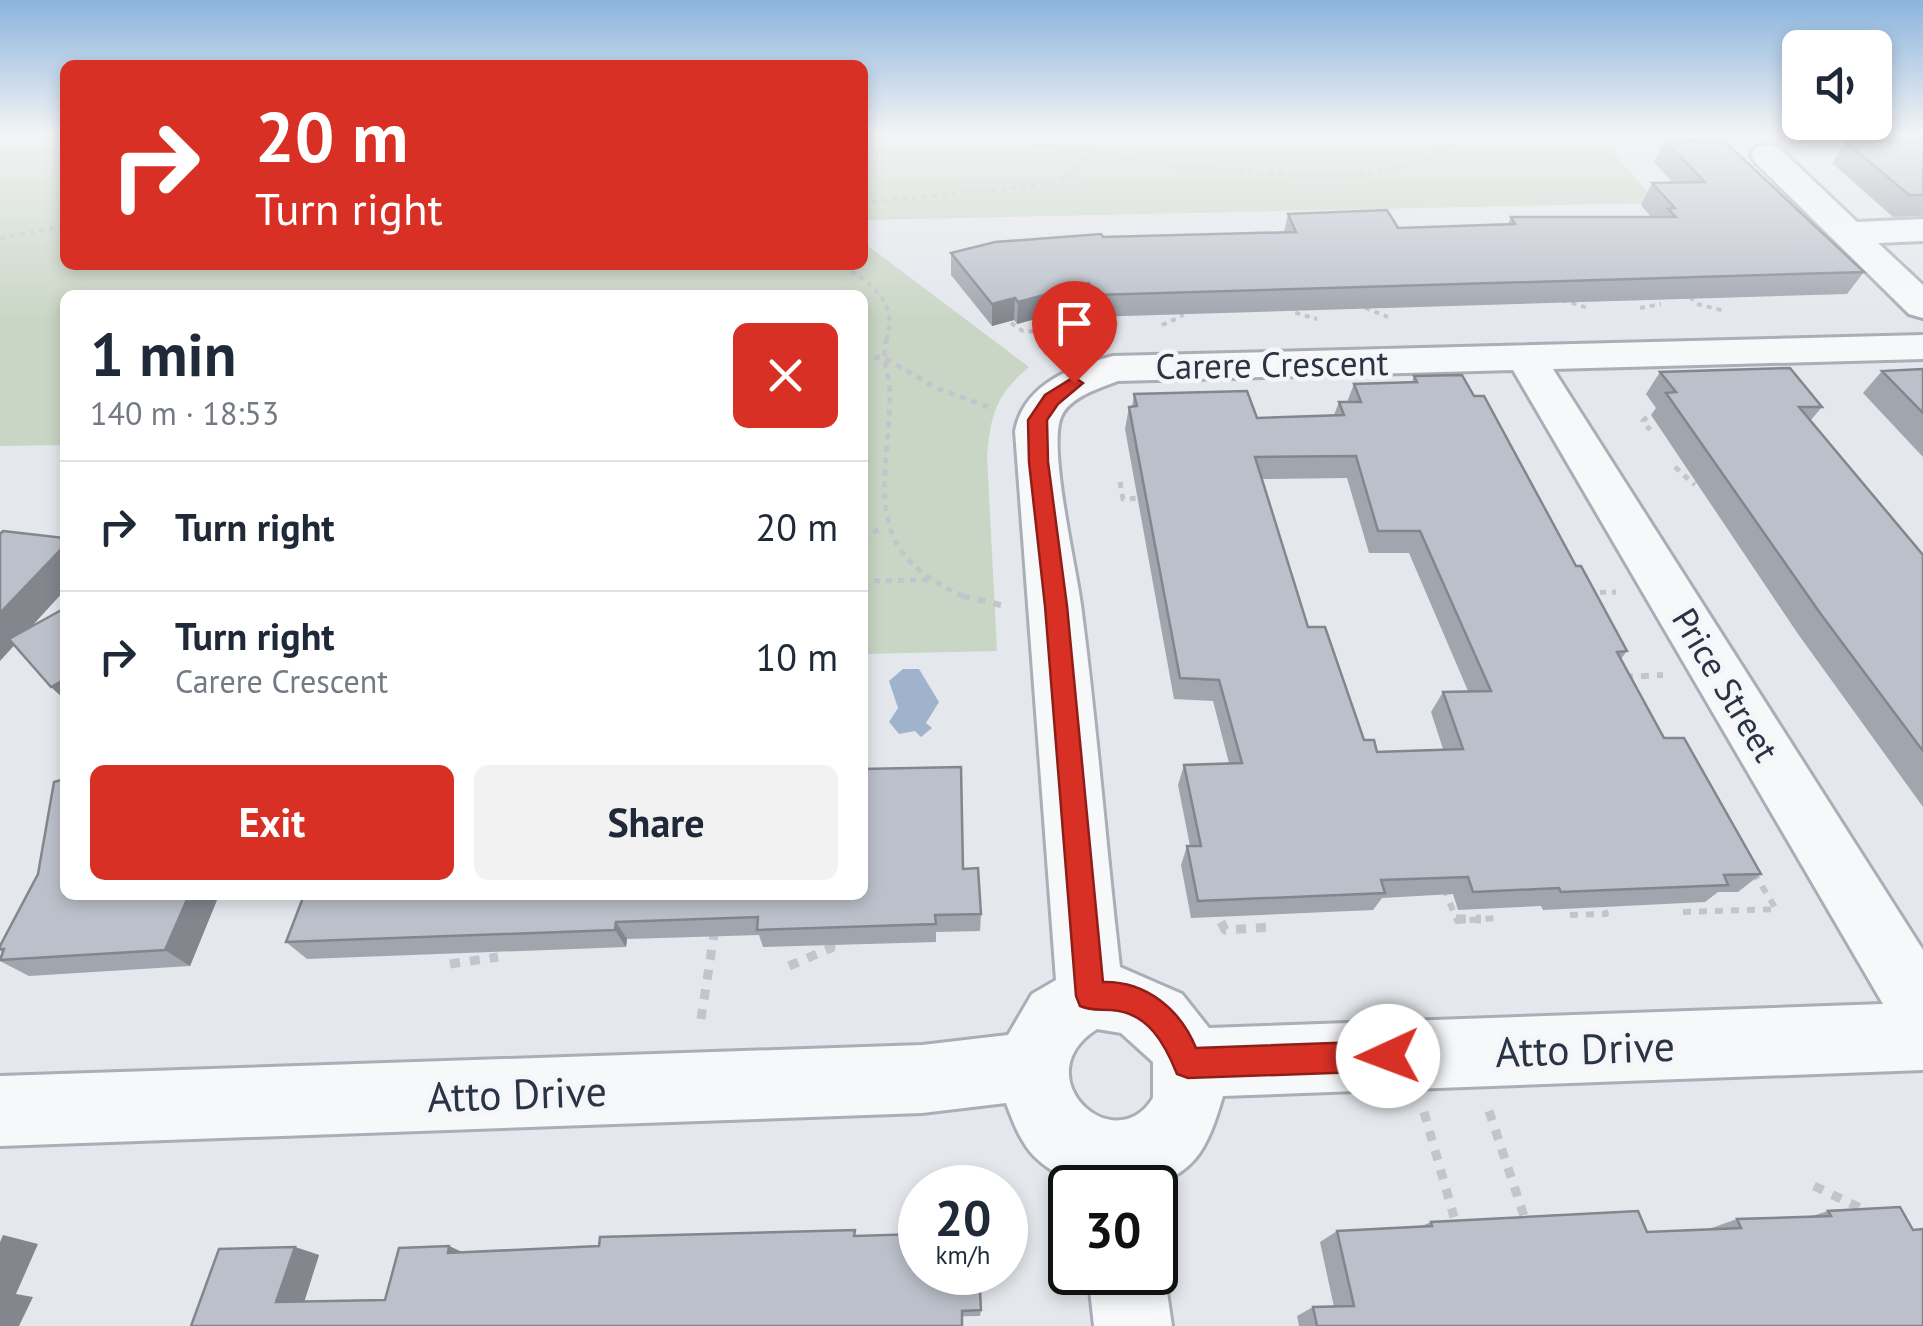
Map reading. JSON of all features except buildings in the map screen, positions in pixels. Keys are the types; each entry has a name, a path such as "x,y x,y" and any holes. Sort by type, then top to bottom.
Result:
{"street":[{"path":"1811,196 1923,306"},
{"path":"1850,232 1923,230"},
{"name":"Carere Crescent","path":"1038,420 1052,400 1074,383 1113,369 1923,347"},
{"name":"Price Street","path":"1528,360 1923,1010"},
{"path":"1038,420 1038,462 1056,606 1090,996"},
{"path":"1104,1165 1064,1136 1046,1116 1036,1092 1032,1066 1037,1042 1050,1021 1068,1005 1090,996 1127,999 1161,1017 1178,1038 1188,1063 1190,1087 1186,1110 1175,1130 1158,1146 1124,1165"},
{"name":"Atto Drive","path":"1188,1063 1923,1036"},
{"name":"Atto Drive","path":"0,1111 922,1080 1032,1066"},
{"path":"1129,1295 1132,1326"}],"path":[{"path":"868,202 932,196"},
{"path":"0,238 60,227"},
{"path":"849,270 884,298 893,324 883,357 890,391 883,453 883,528 902,558 930,580 990,606 1056,606"},
{"path":"1558,295 1566,304 1588,308"},
{"path":"1690,296 1698,304 1731,313"},
{"path":"1354,298 1363,310 1388,317"},
{"path":"1287,300 1294,312 1317,319"},
{"path":"1162,325 1182,316 1178,301"},
{"path":"1640,308 1661,304"},
{"path":"1087,312 1091,319 1118,324"},
{"path":"1012,322 1023,331 1048,332"},
{"path":"868,358 883,357 936,388 1038,420"},
{"path":"1647,417 1643,421 1650,430"},
{"path":"1675,467 1684,480 1695,485"},
{"path":"1120,482 1124,499 1159,497"},
{"path":"868,534 883,528"},
{"path":"868,581 930,580"},
{"path":"1683,912 1776,908 1749,865"},
{"path":"1440,878 1457,921 1496,918"},
{"path":"1570,915 1606,914 1600,899"},
{"path":"789,966 831,948 832,920"},
{"path":"1221,922 1225,930 1272,928"},
{"path":"701,1019 716,927"},
{"path":"450,964 498,957"},
{"path":"1439,1054 1454,1217"},
{"path":"1439,1054 1531,1236"},
{"path":"1814,1186 1868,1209 1885,1226"}],"green space":[{"path":"0,196 60,196 60,270 868,270 868,246 1029,367 997,406 987,456 997,651 868,654 868,290 60,290 60,445 0,446"},
{"path":"868,196 1651,196 1657,203 868,220"}],"water":[{"path":"903,669 919,669 939,702 926,723 932,728 921,737 915,731 899,734 889,722 898,708 889,681"}],"route":[{"path":"1074,383 1052,400 1038,420 1038,462 1056,606 1090,996 1115,996 1139,1003 1161,1017 1178,1038 1188,1063 1388,1056"}]}
